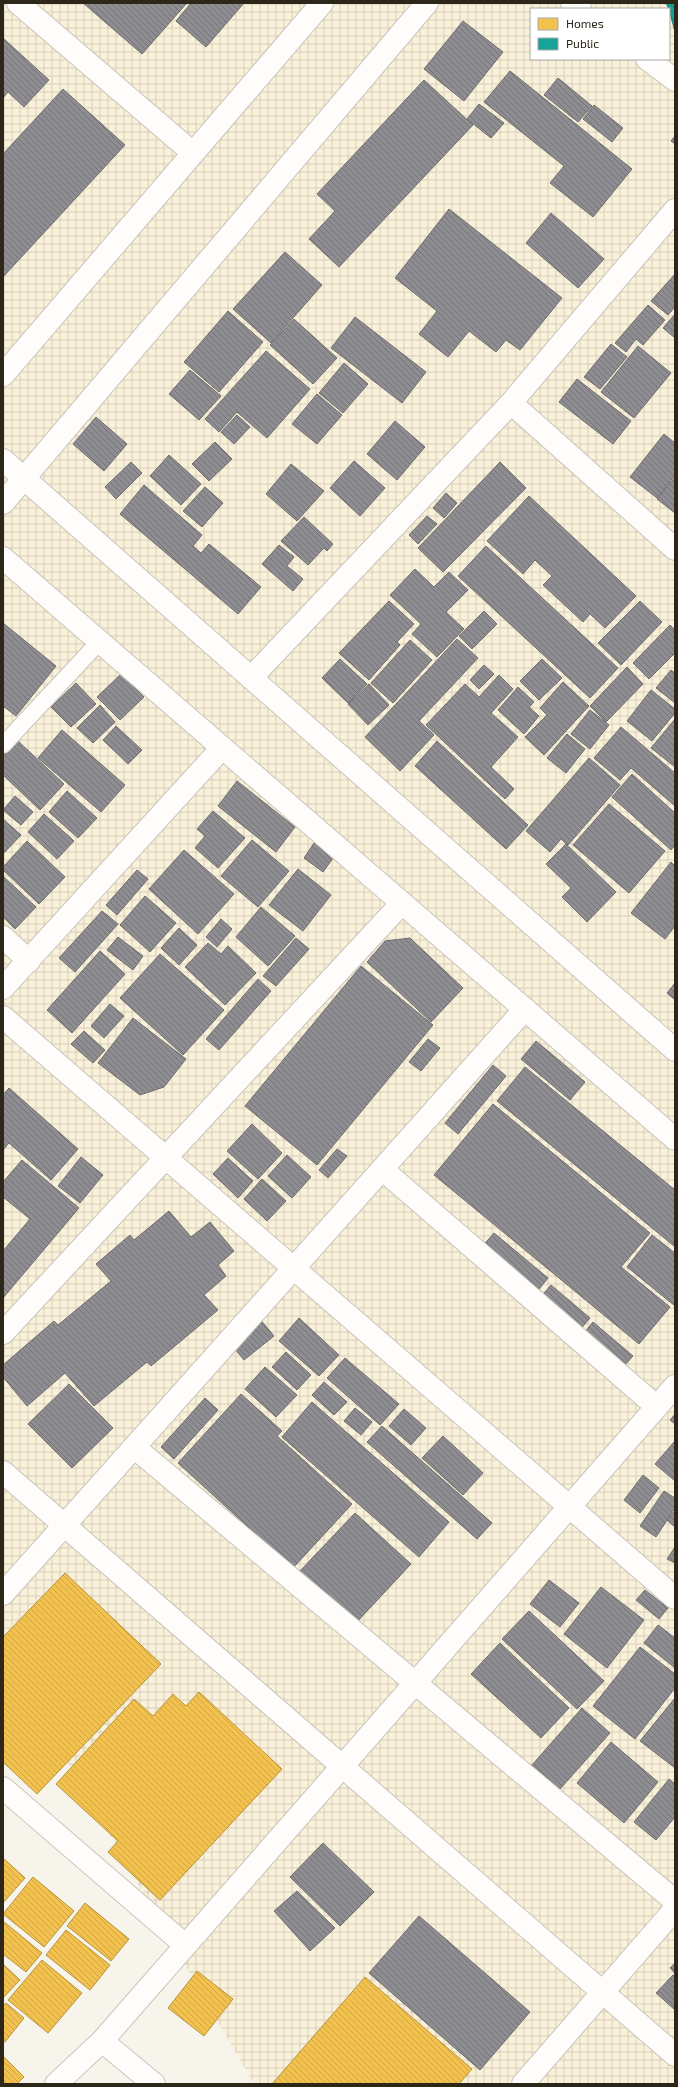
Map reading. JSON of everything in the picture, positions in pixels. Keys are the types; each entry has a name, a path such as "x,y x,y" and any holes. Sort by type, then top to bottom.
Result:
{"street":[{"path":"18,3 193,154"},
{"path":"3,375 322,3"},
{"path":"3,503 427,3"},
{"path":"647,60 675,80"},
{"path":"251,678 511,403 675,210"},
{"path":"511,403 675,549"},
{"path":"3,460 675,1050"},
{"path":"3,558 675,1139"},
{"path":"3,988 222,748"},
{"path":"3,1333 402,903"},
{"path":"3,937 29,961"},
{"path":"3,1594 525,1009"},
{"path":"3,1017 675,1598"},
{"path":"382,1170 657,1407"},
{"path":"56,2084 102,2041 184,1945 675,1386"},
{"path":"134,1447 675,1901"},
{"path":"3,1472 675,2055"},
{"path":"3,1788 184,1945"},
{"path":"523,2084 675,1909"},
{"path":"102,2041 154,2084"}],"lane":[{"path":"3,745 100,641"}],"shaded area":[{"path":"3,3 675,3 675,2084 254,2084 3,1651"}],"building: Homes":[{"path":"65,1573 161,1664 37,1794 3,1762 3,1637"},
{"path":"199,1692 282,1769 160,1900 108,1852 118,1841 56,1784 134,1699 153,1716 173,1694 186,1706"},
{"path":"3,1858 25,1878 3,1903"},
{"path":"33,1877 74,1911 44,1947 3,1914"},
{"path":"85,1903 129,1939 111,1961 67,1926"},
{"path":"3,1921 42,1953 26,1972 3,1954"},
{"path":"66,1930 110,1965 90,1990 46,1955"},
{"path":"42,1960 82,1993 48,2033 8,2000"},
{"path":"3,1964 20,1980 3,1998"},
{"path":"197,1971 233,1999 204,2036 168,2008"},
{"path":"365,1977 472,2069 459,2084 272,2084"},
{"path":"6,2003 24,2018 5,2042 3,2041 3,2006"},
{"path":"3,2056 24,2077 17,2084 3,2084"}],"building: Public":[{"path":"666,3 675,3 675,32 670,8"}],"building: Industry":[{"path":"83,3 187,3 142,54"},
{"path":"191,3 244,3 206,47 176,21"},
{"path":"463,21 503,52 464,101 424,69"},
{"path":"3,38 49,80 24,107 8,92 3,98"},
{"path":"510,71 632,169 593,217 550,183 564,166 484,102"},
{"path":"558,78 592,106 578,122 544,95"},
{"path":"424,80 473,125 339,267 309,239 335,211 317,194"},
{"path":"63,89 125,145 3,277 3,154"},
{"path":"479,104 504,123 491,138 467,119"},
{"path":"594,105 623,128 612,142 583,119"},
{"path":"675,136 675,144 671,141"},
{"path":"449,209 562,298 520,350 506,340 496,352 469,331 448,357 419,334 437,311 395,278"},
{"path":"551,213 604,259 578,288 526,243"},
{"path":"285,252 322,285 271,343 233,309"},
{"path":"675,274 675,307 668,315 651,301"},
{"path":"648,305 665,320 643,345 636,339 626,352 615,343"},
{"path":"228,311 263,342 219,392 184,362"},
{"path":"675,314 675,338 663,328"},
{"path":"355,317 426,372 402,403 331,348"},
{"path":"294,319 337,358 313,384 270,345"},
{"path":"611,344 627,357 600,389 584,377"},
{"path":"638,346 671,373 634,418 601,392"},
{"path":"266,351 310,389 267,438 237,412 219,432 205,419"},
{"path":"344,363 368,384 343,413 319,393"},
{"path":"190,370 221,396 199,420 169,394"},
{"path":"577,379 631,421 613,444 559,402"},
{"path":"317,394 342,415 317,444 292,424"},
{"path":"237,415 250,427 234,444 221,432"},
{"path":"96,417 127,444 104,471 73,444"},
{"path":"395,421 425,447 397,480 367,454"},
{"path":"664,434 675,443 675,475 657,498 630,477"},
{"path":"215,442 232,459 209,481 192,464"},
{"path":"169,455 201,484 181,505 150,476"},
{"path":"354,461 385,488 360,516 330,488"},
{"path":"131,462 142,473 116,499 105,487"},
{"path":"500,462 526,488 443,572 418,548"},
{"path":"291,464 324,491 297,521 266,494"},
{"path":"675,477 675,513 657,499"},
{"path":"144,485 202,535 193,546 201,553 209,544 261,587 238,614 120,514"},
{"path":"205,487 223,503 202,527 183,511"},
{"path":"446,493 457,503 444,518 433,508"},
{"path":"529,496 636,596 605,628 590,614 583,622 543,585 552,576 535,560 523,574 487,541"},
{"path":"427,516 437,524 418,544 409,535"},
{"path":"304,517 333,544 327,551 324,548 308,565 281,541"},
{"path":"279,545 294,557 287,566 303,579 293,591 262,564"},
{"path":"486,546 618,668 590,698 458,576"},
{"path":"415,569 434,587 449,572 468,590 446,612 464,629 437,657 412,634 421,624 390,595"},
{"path":"389,601 414,624 397,642 400,645 369,680 339,653"},
{"path":"640,601 662,622 621,665 598,643"},
{"path":"484,611 497,624 472,649 459,636"},
{"path":"3,623 56,666 16,716 3,706"},
{"path":"670,625 675,630 675,653 649,679 633,663"},
{"path":"457,639 478,658 419,721 434,735 400,771 365,737"},
{"path":"410,640 432,660 393,703 371,683"},
{"path":"340,659 367,684 348,703 322,678"},
{"path":"542,659 562,678 539,700 520,681"},
{"path":"484,665 494,674 479,689 470,680"},
{"path":"627,667 643,684 606,722 590,706"},
{"path":"671,670 675,673 675,703 656,688"},
{"path":"121,674 144,697 120,720 97,697"},
{"path":"499,675 513,689 491,713 518,737 491,767 514,789 505,799 426,725 465,684 479,697"},
{"path":"563,682 589,706 544,755 525,737 547,715 540,708"},
{"path":"76,683 96,704 71,727 51,707"},
{"path":"369,684 389,705 368,725 348,704"},
{"path":"518,687 534,702 529,707 539,716 524,734 498,710"},
{"path":"651,690 675,709 675,713 652,741 627,721"},
{"path":"100,705 115,722 93,743 77,728"},
{"path":"590,710 609,725 590,749 571,734"},
{"path":"675,719 675,767 651,748"},
{"path":"116,726 142,750 128,764 103,740"},
{"path":"621,727 675,773 675,806 631,768 620,780 594,758"},
{"path":"62,730 125,785 101,812 38,758"},
{"path":"567,734 585,749 566,773 547,758"},
{"path":"18,741 64,784 40,810 3,775 3,756"},
{"path":"437,741 528,825 506,849 415,766"},
{"path":"589,758 620,785 568,845 561,839 550,852 526,831"},
{"path":"632,774 675,813 675,845 671,850 612,797"},
{"path":"237,781 295,827 276,852 218,806"},
{"path":"67,791 97,818 78,838 49,812"},
{"path":"15,796 33,812 21,825 3,810"},
{"path":"609,804 665,851 629,893 573,845"},
{"path":"213,811 245,838 218,868 195,848 205,836 197,829"},
{"path":"44,814 74,841 57,859 28,832"},
{"path":"3,819 21,835 3,854"},
{"path":"252,840 289,871 258,907 221,876"},
{"path":"316,840 336,854 323,872 304,858"},
{"path":"27,841 65,877 39,904 3,870 3,867"},
{"path":"566,844 616,892 587,922 562,897 571,888 546,864"},
{"path":"184,850 234,894 198,934 149,889"},
{"path":"671,862 675,866 675,926 665,939 631,913"},
{"path":"298,869 331,895 303,931 269,905"},
{"path":"137,870 148,879 117,915 106,905"},
{"path":"3,876 36,907 15,929 3,917"},
{"path":"145,896 176,923 150,952 120,925"},
{"path":"261,907 295,936 268,966 236,937"},
{"path":"102,911 118,924 75,972 59,958"},
{"path":"221,919 232,929 217,947 206,937"},
{"path":"179,928 197,945 179,965 161,948"},
{"path":"118,937 143,956 133,970 107,950"},
{"path":"296,938 309,949 276,986 263,976"},
{"path":"410,938 463,988 431,1022 367,962 385,941"},
{"path":"208,943 221,954 228,946 256,973 225,1005 185,967"},
{"path":"100,951 125,974 72,1033 47,1010"},
{"path":"160,954 224,1010 183,1055 120,998"},
{"path":"361,966 433,1025 317,1165 245,1106"},
{"path":"258,979 271,991 219,1050 206,1039"},
{"path":"675,983 675,1000 667,993"},
{"path":"110,1004 124,1016 104,1038 91,1026"},
{"path":"133,1018 186,1059 164,1087 140,1095 98,1063"},
{"path":"84,1031 105,1050 93,1063 71,1044"},
{"path":"428,1039 440,1048 421,1071 409,1062"},
{"path":"536,1041 585,1082 570,1100 521,1059"},
{"path":"493,1065 506,1076 458,1134 445,1123"},
{"path":"525,1067 675,1190 674,1246 497,1101"},
{"path":"9,1088 78,1149 51,1180 9,1143 3,1150 3,1095"},
{"path":"493,1104 650,1233 621,1267 670,1307 639,1344 434,1175"},
{"path":"252,1124 282,1153 258,1179 227,1151"},
{"path":"337,1149 347,1156 328,1178 319,1170"},
{"path":"287,1155 311,1177 292,1198 268,1176"},
{"path":"81,1157 103,1175 80,1203 58,1186"},
{"path":"228,1158 253,1181 238,1198 213,1174"},
{"path":"22,1160 79,1208 3,1298 3,1251 30,1219 3,1197 3,1182"},
{"path":"262,1179 286,1201 267,1221 244,1199"},
{"path":"169,1211 191,1237 210,1222 234,1251 218,1265 226,1276 204,1295 218,1310 151,1366 147,1362 94,1406 65,1373 27,1406 3,1377 3,1365 54,1321 58,1325 111,1281 96,1264 130,1235 134,1240"},
{"path":"494,1233 548,1278 536,1293 481,1248"},
{"path":"652,1235 675,1253 675,1306 627,1267"},
{"path":"551,1285 590,1318 579,1331 539,1299"},
{"path":"259,1318 274,1336 244,1360 230,1343"},
{"path":"299,1318 339,1355 319,1376 279,1341"},
{"path":"593,1322 633,1356 624,1366 584,1333"},
{"path":"286,1352 311,1375 297,1390 272,1367"},
{"path":"345,1358 399,1404 380,1425 327,1378"},
{"path":"265,1367 297,1395 276,1417 245,1389"},
{"path":"324,1382 347,1402 334,1415 312,1395"},
{"path":"69,1384 113,1428 72,1468 28,1424"},
{"path":"241,1394 282,1431 277,1436 352,1504 293,1568 178,1463"},
{"path":"205,1398 218,1410 174,1459 161,1447"},
{"path":"312,1402 449,1522 419,1557 282,1437"},
{"path":"355,1408 372,1422 361,1435 344,1421"},
{"path":"404,1409 426,1428 411,1445 389,1426"},
{"path":"675,1414 675,1424 670,1420"},
{"path":"382,1426 492,1523 477,1539 367,1442"},
{"path":"443,1436 483,1473 463,1495 422,1458"},
{"path":"675,1441 675,1481 655,1464"},
{"path":"643,1475 659,1488 640,1513 624,1500"},
{"path":"664,1491 675,1498 675,1508 656,1537 640,1526"},
{"path":"675,1511 675,1527 667,1520"},
{"path":"355,1513 411,1564 355,1624 299,1572"},
{"path":"675,1547 675,1563 667,1559"},
{"path":"549,1580 579,1603 560,1627 530,1604"},
{"path":"601,1587 644,1620 607,1668 564,1634"},
{"path":"645,1590 668,1608 659,1619 636,1600"},
{"path":"529,1611 604,1681 577,1709 502,1639"},
{"path":"658,1625 675,1638 675,1668 644,1643"},
{"path":"500,1643 569,1708 541,1738 471,1674"},
{"path":"640,1647 675,1674 675,1688 635,1739 593,1706"},
{"path":"675,1698 675,1768 640,1741"},
{"path":"582,1708 610,1733 560,1789 532,1765"},
{"path":"611,1742 658,1782 624,1823 577,1783"},
{"path":"669,1779 675,1784 675,1817 656,1840 634,1822"},
{"path":"323,1843 374,1892 340,1926 290,1877"},
{"path":"297,1891 335,1928 310,1951 274,1911"},
{"path":"419,1916 530,2012 480,2070 369,1973"},
{"path":"675,1963 675,1973 670,1968"},
{"path":"673,1975 675,1977 675,2010 656,1993"}]}
